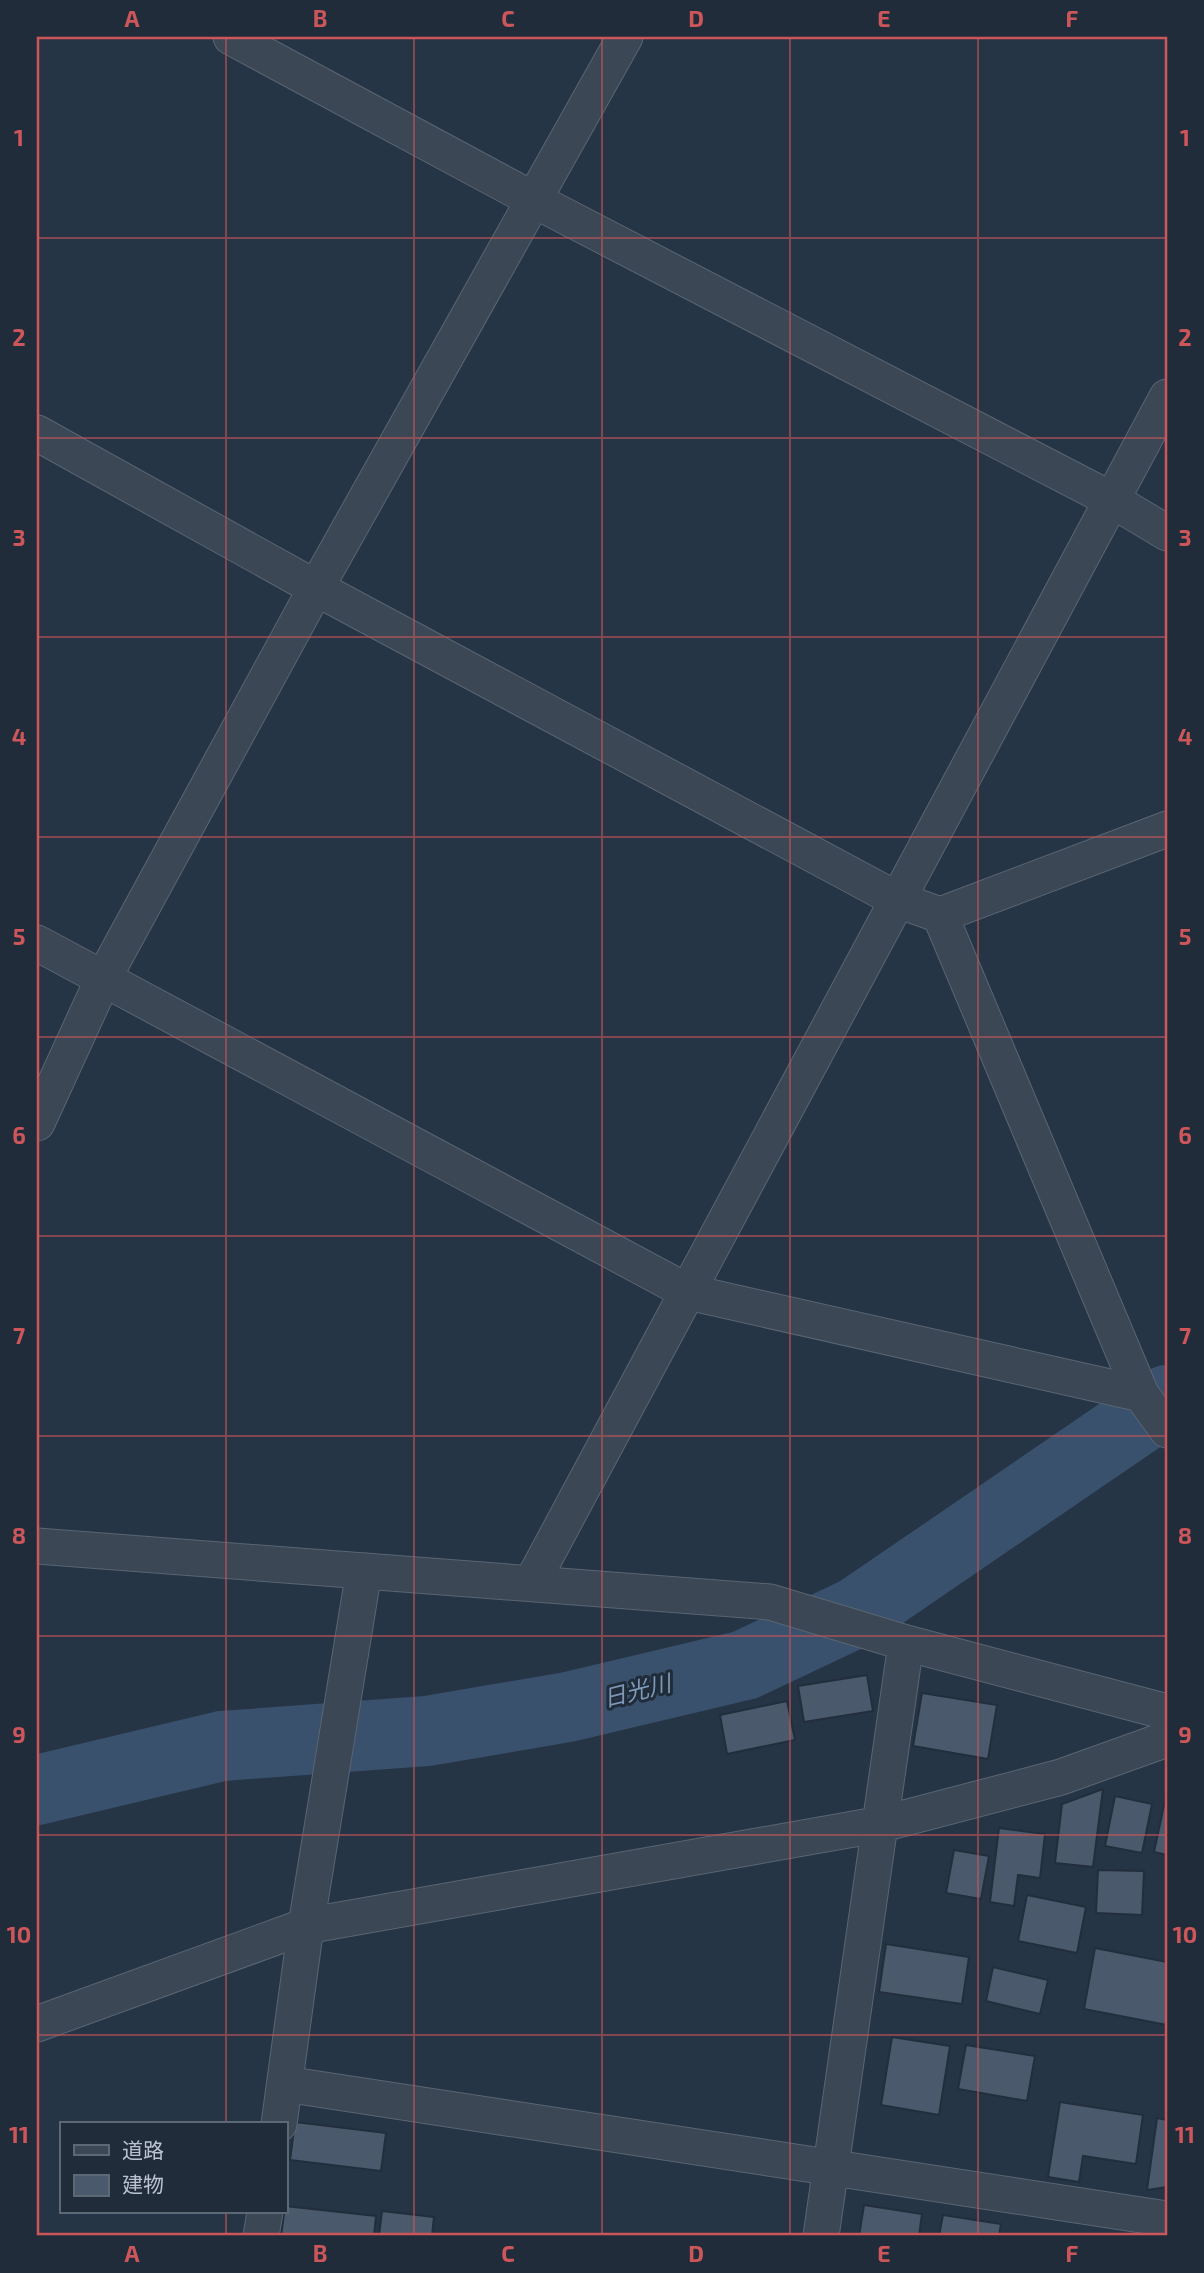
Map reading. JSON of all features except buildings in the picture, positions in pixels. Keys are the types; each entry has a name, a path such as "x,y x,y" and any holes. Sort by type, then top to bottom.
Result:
{"street":[{"path":"231,37 534,200 1112,500 1167,533"},
{"path":"37,1123 103,979 316,588 625,37"},
{"path":"532,1583 1167,397"},
{"path":"37,433 316,588 898,900 940,915 1167,829"},
{"path":"940,915 1142,1396 1167,1430"},
{"path":"37,943 688,1292 1142,1396"},
{"path":"37,1546 769,1602 906,1643 1167,1712"},
{"path":"279,2122 306,1926 364,1571"},
{"path":"821,2236 906,1643"},
{"path":"37,2024 306,1926 882,1824 1061,1777 1167,1739"},
{"path":"285,2084 1167,2219"},
{"path":"261,2236 265,2214"}],"waterway":[{"name":"日光川","path":"37,1790 222,1746 427,1731 568,1707 745,1665 857,1612 1167,1400"}]}
